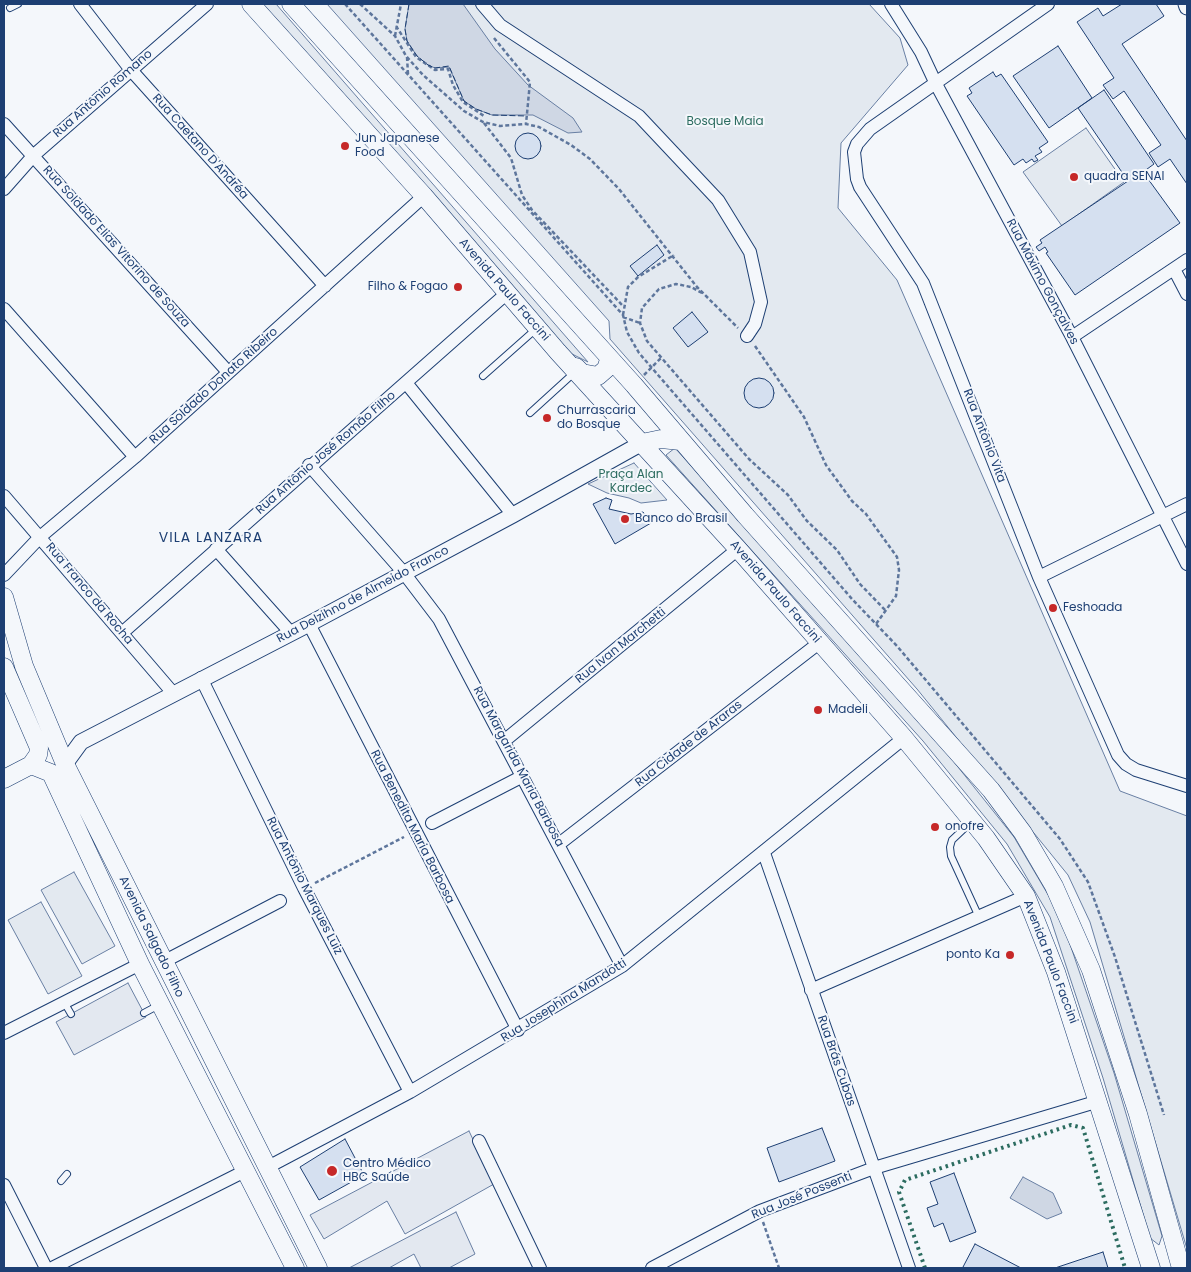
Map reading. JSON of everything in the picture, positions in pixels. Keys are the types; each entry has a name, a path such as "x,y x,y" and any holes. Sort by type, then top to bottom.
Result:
{"main road":[{"name":"Avenida Paulo Faccini","path":"251,4 424,196 506,294 575,372 738,549 904,738 972,821 1026,896 1072,1016 1151,1268"},
{"path":"291,4 634,386 681,442 992,790 1023,833 1054,886 1091,970 1138,1114 1181,1268"},
{"path":"558,352 566,356 582,373 588,376 598,376 606,369 609,360"},
{"path":"642,443 661,439 681,442"},
{"name":"Avenida Salgado Filho","path":"4,598 24,666 65,764 318,1268"},
{"path":"4,668 39,744 38,755 31,764 4,779"},
{"name":"Avenida Salgado Filho","path":"31,764 50,773 140,964 295,1268"}],"street":[{"name":"Rua Caetano D'Andréa","path":"80,4 131,70 325,286"},
{"name":"Rua Antônio Romano","path":"4,189 34,156 207,4"},
{"path":"482,4 500,25 640,116 718,200 750,252 761,302 755,324 747,336"},
{"name":"Rua Máximo Gonçalves","path":"891,4 912,34 936,84 1072,337 1187,564"},
{"name":"Rua Antônio Vita","path":"1048,4 862,136 854,152 857,179 860,187 923,283 1039,577 1118,755 1126,764 1136,770 1187,786"},
{"name":"Rua Soldado Elias Vitorino de Souza","path":"4,124 228,372"},
{"name":"Rua Soldado Donato Ribeiro","path":"4,576 40,537 135,457 424,196"},
{"path":"1072,337 1187,260"},
{"path":"1174,269 1187,294"},
{"name":"Rua Antônio José Romão Filho","path":"122,633 309,465 407,384 506,294"},
{"path":"4,308 135,457"},
{"path":"407,384 513,515"},
{"name":"Rua Delzihno de Almeido Franco","path":"65,764 81,742 513,515 642,443"},
{"name":"Rua Margarida Maria Barbosa","path":"309,465 404,573 439,619 622,966"},
{"name":"Rua Franco da Rocha","path":"4,496 173,693"},
{"path":"1039,577 1187,504"},
{"path":"216,549 291,633"},
{"name":"Rua Ivan Marchetti","path":"504,742 738,549"},
{"name":"Rua Benedita Maria Barbosa","path":"308,624 518,1030"},
{"name":"Rua Cidade de Araras","path":"559,844 819,643"},
{"name":"Rua Antônio Marques Luiz","path":"201,678 304,888 410,1092"},
{"path":"52,733 63,739 81,742"},
{"name":"Rua Josephina Mandotti","path":"268,1167 410,1092 518,1030 622,966 904,738"},
{"path":"432,823 523,776"},
{"name":"Rua Brás Cubas","path":"764,853 909,1268"},
{"path":"811,990 1026,896"},
{"path":"163,962 280,901"},
{"path":"4,1033 140,964"},
{"name":"Rua José Possenti","path":"652,1268 760,1211 874,1168 1099,1101"},
{"path":"479,1141 540,1268"},
{"path":"52,1268 245,1171"},
{"path":"4,1185 46,1268"}],"lane":[{"path":"10,8 18,4"},
{"path":"483,376 537,328"},
{"path":"530,414 575,372"},
{"path":"972,821 952,840 950,848 951,856 979,917"},
{"path":"64,1002 70,1014"},
{"path":"144,1013 160,1004"},
{"path":"58,1174 67,1174 61,1181"}],"path":[{"path":"345,4 623,316 640,323"},
{"path":"360,4 395,36 406,56 423,75 464,111 483,122 500,126 526,124 539,128 570,145 590,159 619,189 705,295 747,336 804,417 826,465 852,501 866,514 897,557 899,570 896,596 876,624"},
{"path":"395,36 401,4"},
{"path":"396,26 416,57 435,70 448,69 453,86 463,102 484,116"},
{"path":"490,31 530,82 526,124"},
{"path":"406,56 408,75"},
{"path":"483,122 511,158 522,196 532,210 623,306"},
{"path":"674,255 638,278 628,287 623,306 623,316 627,332 639,353 930,684 1060,839 1088,882 1115,956 1164,1115"},
{"path":"705,295 690,287 676,284 659,289 642,308 640,323 647,341 690,388 749,459 788,496 807,520 837,550 860,584 886,611"},
{"path":"634,386 661,358"},
{"path":"304,888 414,832"},
{"path":"760,1211 779,1268"}],"green space":[{"path":"260,4 276,4 588,362 562,349"},
{"name":"Bosque Maia","path":"327,4 869,4 900,38 908,65 841,143 838,208 897,280 1120,791 1187,816 1187,1249 1090,922 1068,875 917,689 610,339 609,321"},
{"name":"quadra SENAI","path":"1086,128 1124,182 1062,226 1023,172"},
{"path":"675,448 930,732 1014,837 1060,915 1114,1073 1162,1236 1159,1245 1150,1238 1103,1078 1050,917 1007,844 923,741 666,455"},
{"name":"Praça Alan Kardec","path":"634,463 667,500 641,503 607,493 588,484"},
{"path":"74,872 115,946 82,964 41,890"},
{"path":"41,902 82,976 48,994 8,920"}],"shaded area":[{"path":"409,4 463,4 495,49 528,85 573,118 582,132 568,133 533,115 492,115 476,109 464,101 449,67 435,68 428,65 417,56 407,41 405,29"},
{"path":"128,983 146,1017 74,1055 56,1022"},
{"path":"469,1131 494,1184 405,1234 387,1201 324,1239 310,1215"},
{"path":"1023,1177 1053,1193 1062,1213 1047,1219 1010,1198"},
{"path":"456,1212 475,1254 449,1268 421,1268 414,1254 389,1268 349,1268"}],"building":[{"path":"1122,4 1156,4 1164,16 1122,44 1187,141 1187,184 1170,159 1158,167 1149,153 1161,145 1124,91 1113,99 1103,85 1114,78 1077,22 1098,8 1103,16"},
{"path":"1058,46 1092,98 1049,128 1013,76"},
{"path":"993,72 996,77 1001,74 1048,142 1039,148 1042,152 1035,156 1038,160 1034,162 1032,159 1026,163 1023,159 1014,165 967,96 972,93 969,88"},
{"path":"1104,90 1154,164 1143,172 1180,223 1075,295 1046,253 1048,252 1045,247 1039,251 1036,247 1042,243 1040,240 1128,181 1078,108"},
{"path":"528,133 537,137 541,146 537,155 528,159 519,155 515,146 519,137"},
{"path":"657,245 664,255 638,276 630,266"},
{"path":"692,312 708,332 688,347 673,328"},
{"path":"759,378 770,382 774,393 770,404 759,408 748,404 744,393 748,382"},
{"name":"Banco do Brasil","path":"606,498 612,500 609,509 631,514 643,512 651,523 615,544 593,504"},
{"path":"822,1128 835,1161 779,1182 767,1148"},
{"name":"Centro Médico HBC Saúde","path":"345,1139 364,1175 319,1200 300,1167"},
{"path":"954,1173 976,1232 950,1242 943,1223 934,1227 927,1208 938,1204 930,1182"},
{"path":"975,1244 1021,1268 963,1267"},
{"path":"1103,1252 1108,1268 1055,1268"}],"hedge":[{"path":"925,1268 899,1192 905,1180 1071,1125 1083,1128 1125,1268"}],"fence":[{"path":"409,4 405,29 407,41 417,56 428,65 435,68 449,66 464,101 476,109 492,115 526,116"}],"place":[{"name":"Jun Japanese Food","path":"345,146"},
{"name":"quadra SENAI","path":"1074,177"},
{"name":"Filho & Fogao","path":"458,287"},
{"name":"Churrascaria do Bosque","path":"547,418"},
{"name":"Banco do Brasil","path":"625,519"},
{"name":"Feshoada","path":"1053,608"},
{"name":"Madeli","path":"818,710"},
{"name":"onofre","path":"935,827"},
{"name":"ponto Ka","path":"1010,955"},
{"name":"Centro Médico HBC Saúde","path":"332,1171"}],"district":[{"name":"VILA LANZARA","path":"211,538"}]}
